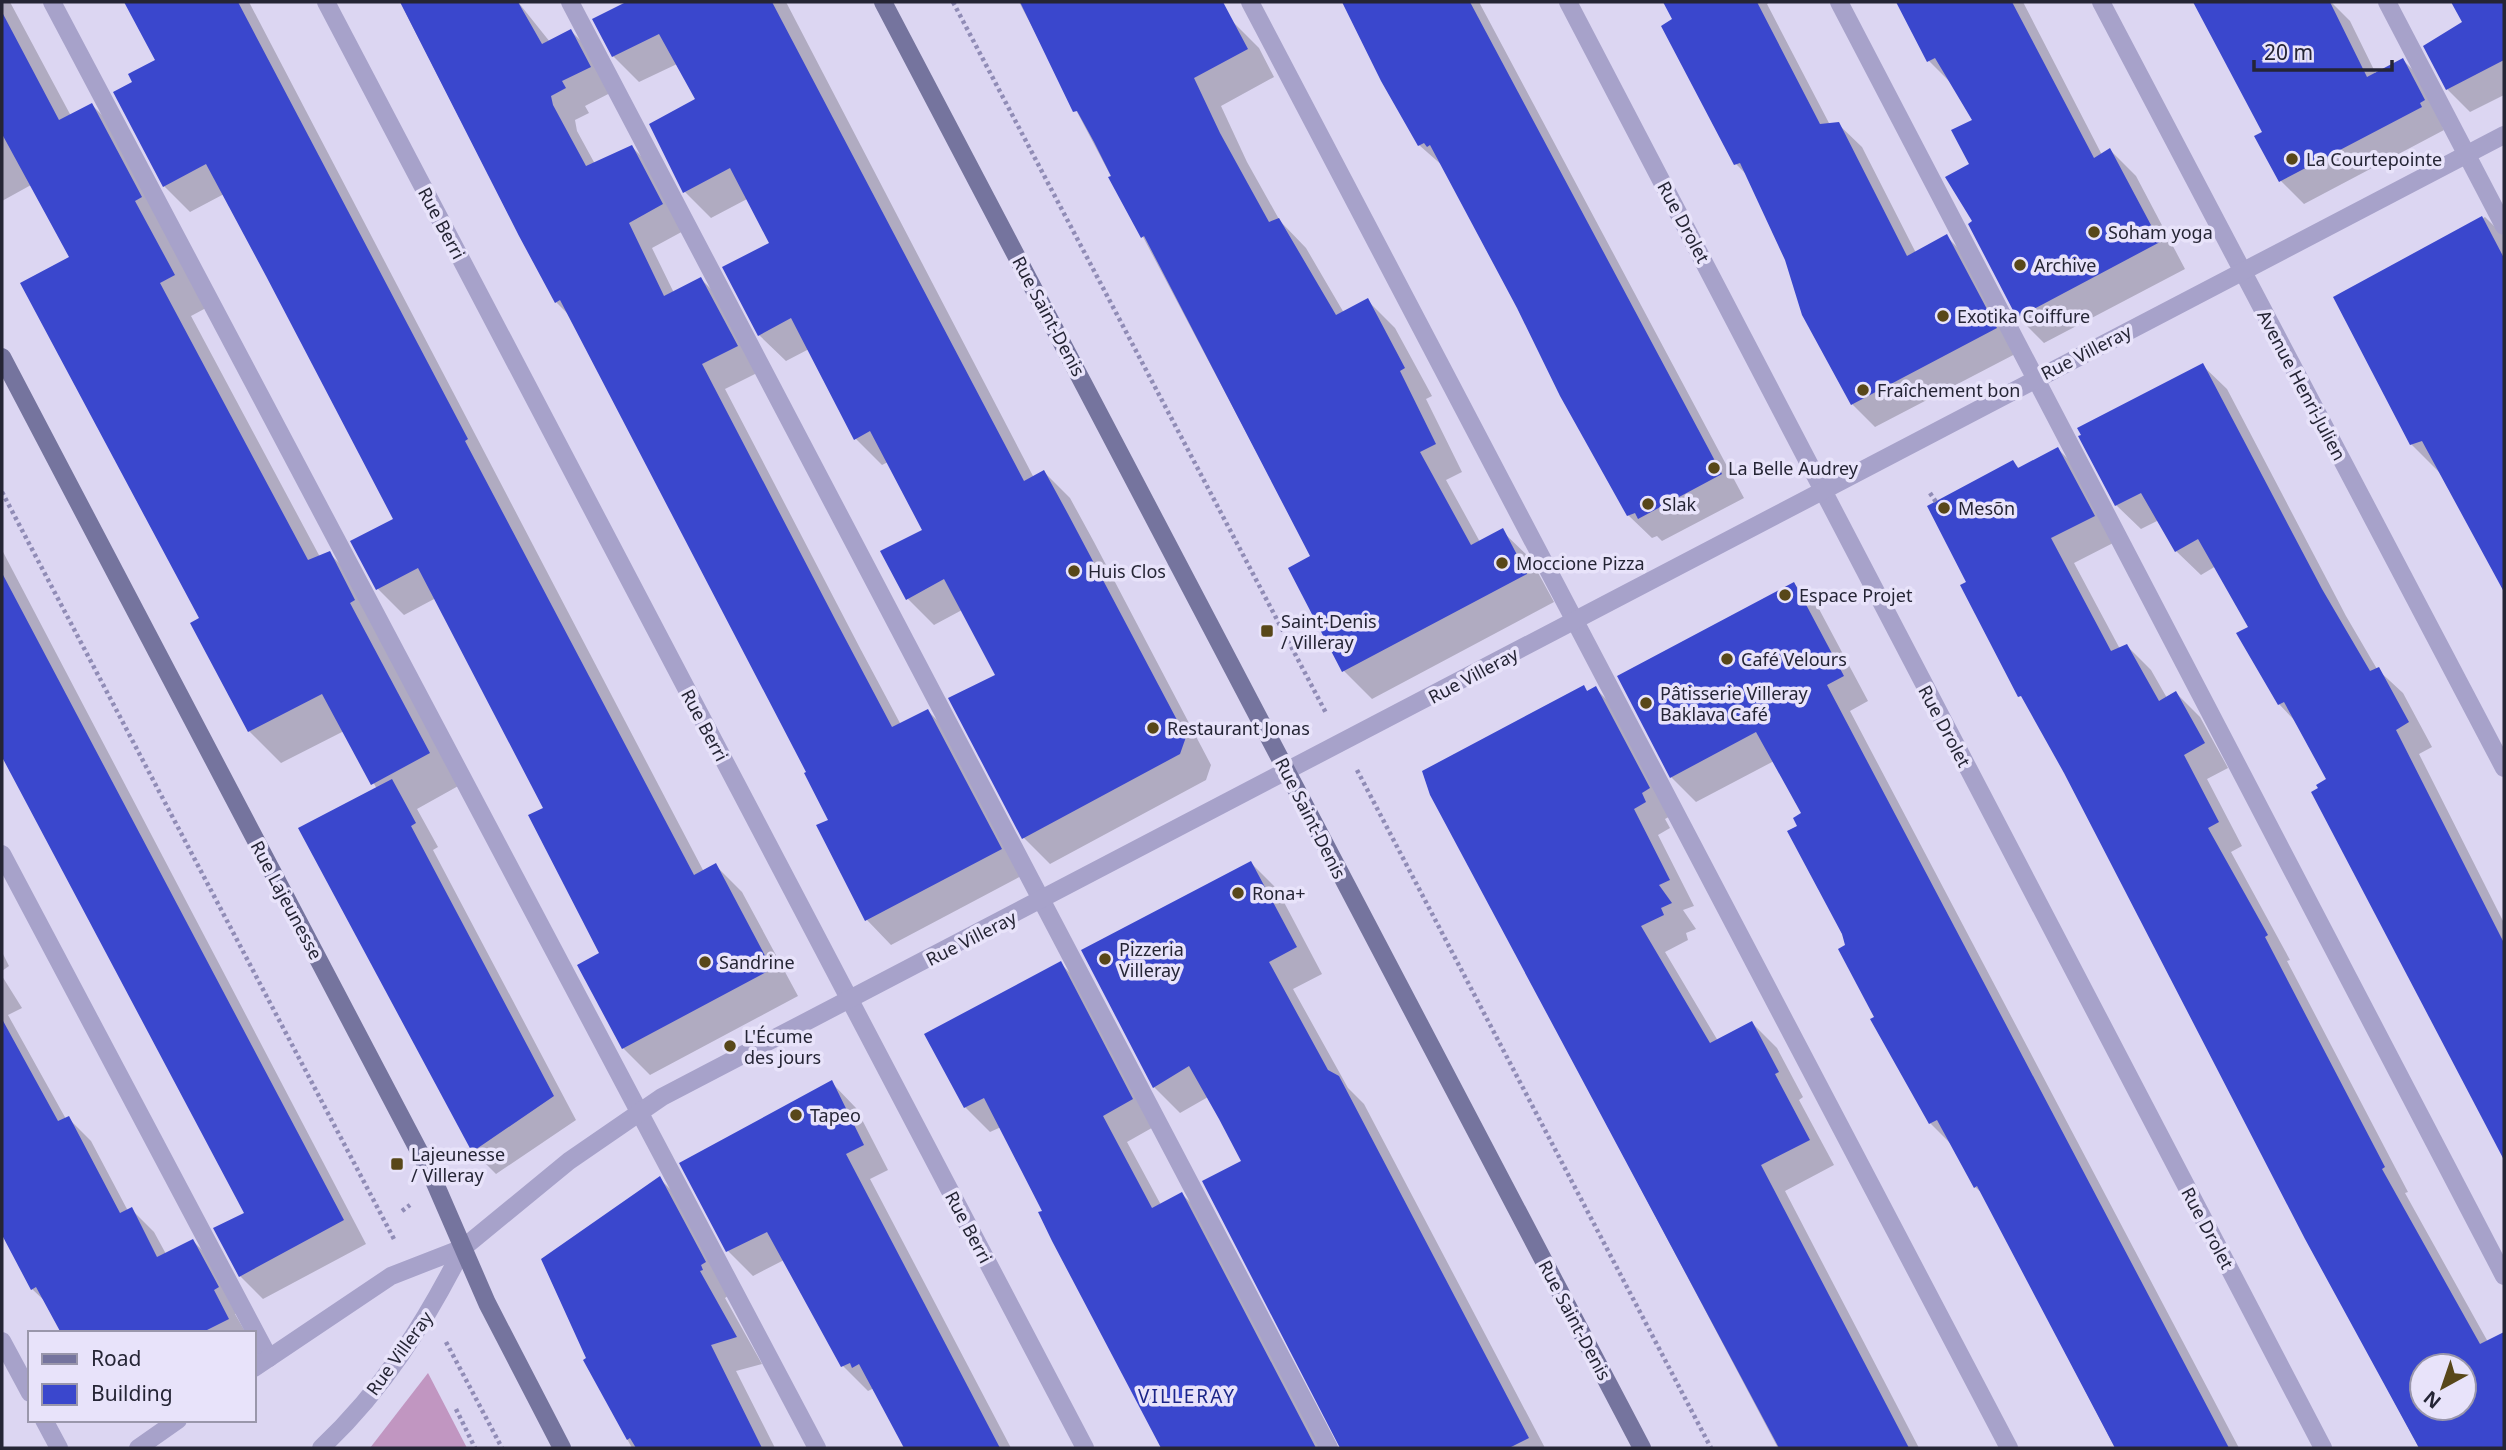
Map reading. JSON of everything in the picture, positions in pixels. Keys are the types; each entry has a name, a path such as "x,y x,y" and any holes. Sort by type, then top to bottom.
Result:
{"main road":[{"name":"Rue Saint-Denis","path":"883,2 1642,1448"},
{"name":"Rue Lajeunesse","path":"2,357 435,1181 487,1303 562,1448"}],"street":[{"path":"52,2 817,1448"},
{"name":"Rue Berri","path":"326,2 1085,1448"},
{"path":"570,2 1329,1448"},
{"path":"1250,2 2009,1448"},
{"name":"Rue Drolet","path":"1568,2 2323,1448"},
{"path":"1839,2 2504,1276"},
{"name":"Avenue Henri-Julien","path":"2101,2 2504,768"},
{"path":"2388,2 2504,226"},
{"name":"Rue Villeray","path":"256,1367 391,1276 463,1248 569,1161 638,1111 2504,135"},
{"path":"2,854 256,1331"},
{"name":"Rue Villeray","path":"320,1448 350,1419 419,1332 463,1248"},
{"path":"256,1332 270,1358"},
{"path":"2,1341 28,1389"},
{"path":"45,1422 59,1448"},
{"path":"138,1448 175,1422"}],"path":[{"path":"953,2 1325,711"},
{"path":"2,492 382,1214"},
{"path":"1930,493 1936,502"},
{"path":"1365,785 1711,1448"},
{"path":"450,1349 502,1448"},
{"path":"456,1409 475,1448"}],"shaded area":[{"path":"428,1373 467,1448 370,1448"}],"building":[{"path":"124,2 238,2 694,875 716,863 772,969 622,1049 577,965 599,953 528,815 543,808 418,568 376,590 350,541 393,519 266,276 206,164 163,187 113,92 132,82 128,74 155,60"},
{"path":"400,2 518,2 542,44 571,29 591,67 562,81 566,88 551,96 553,105 586,166 632,145 663,204 629,223 664,296 701,277 738,346 702,364 837,623 892,727 928,709 1002,849 865,921 816,825 828,820 804,773 806,772 560,300 555,303 519,236"},
{"path":"626,2 772,2 1024,481 1044,470 1068,514 1186,737 1180,754 1022,839 948,698 995,675 944,579 906,600 880,551 922,530 870,431 854,440 791,318 758,336 722,267 769,243 730,168 683,193 649,124 695,99 659,34 612,57 592,19"},
{"path":"1020,2 1223,2 1248,49 1194,78 1220,133 1269,222 1279,218 1336,315 1368,298 1405,368 1400,371 1436,444 1420,452 1471,545 1503,528 1527,574 1342,672 1288,568 1310,556 1144,236 1141,238 1108,177 1111,176 1094,142 1077,111 1073,112"},
{"path":"1342,2 1470,2 1722,474 1638,519 1635,513 1627,516 1560,396 1517,308 1430,145 1427,147 1424,143 1418,146 1381,81"},
{"path":"1663,2 1757,2 1820,124 1839,122 1907,256 1947,234 1997,328 1851,405 1802,315 1785,260 1740,163 1734,165 1661,26 1672,19"},
{"path":"1896,2 2012,2 2094,158 2110,148 2160,242 2017,318 1968,224 1972,221 1945,177 1969,164 1951,130 1972,120 1935,58 1927,62"},
{"path":"2193,2 2330,2 2367,77 2403,58 2425,100 2420,103 2422,107 2279,182 2254,136 2262,132"},
{"path":"2451,2 2504,2 2504,60 2446,90 2423,46 2462,22"},
{"path":"2,12 59,120 92,103 142,197 135,201 175,275 160,283 308,560 330,551 355,600 350,603 430,753 371,785 322,694 248,732 190,623 199,618 20,283 69,257 2,134"},
{"path":"2482,216 2504,258 2504,592 2422,441 2410,445 2333,297"},
{"path":"2203,363 2322,589 2370,671 2379,667 2409,722 2396,730 2504,943 2504,1160 2311,792 2326,779 2284,702 2278,705 2236,633 2248,627 2198,539 2175,552 2141,493 2115,506 2078,436 2081,435 2077,428"},
{"path":"2058,447 2095,516 2051,538 2111,651 2127,644 2159,701 2176,691 2205,743 2184,755 2219,822 2208,828 2268,935 2265,937 2385,1167 2382,1169 2480,1344 2504,1332 2504,1448 2419,1448 2305,1239 2064,773 2021,696 2018,697 1960,585 1966,582 1927,506 2013,460 2018,468"},
{"path":"2,573 344,1220 239,1277 213,1228 244,1213 2,757"},
{"path":"1794,582 1844,676 1827,685 2229,1448 2115,1448 1977,1186 1974,1188 1937,1120 1929,1124 1870,1019 1874,1017 1838,949 1845,945 1842,934 1787,831 1797,826 1793,818 1801,813 1756,732 1670,778 1617,676"},
{"path":"1584,685 1587,691 1596,686 1650,788 1642,793 1646,802 1634,809 1670,880 1659,885 1672,903 1661,908 1664,915 1641,926 1710,1043 1752,1021 1779,1072 1775,1074 1810,1140 1761,1165 1909,1448 1779,1448 1430,795 1422,771"},
{"path":"392,779 416,823 411,826 554,1096 472,1152 298,828"},
{"path":"1251,861 1297,947 1269,962 1328,1070 1339,1076 1529,1438 1509,1448 1340,1448 1202,1181 1241,1161 1189,1066 1153,1088 1081,950"},
{"path":"1061,961 1133,1099 1103,1116 1152,1208 1182,1192 1316,1448 1161,1448 1052,1241 1038,1212 1042,1211 984,1098 964,1108 924,1034"},
{"path":"2,1019 58,1121 69,1116 120,1213 132,1207 157,1257 193,1239 219,1287 214,1290 229,1319 205,1331 60,1331 36,1287 31,1290 2,1235"},
{"path":"832,1080 864,1145 846,1154 1000,1448 904,1448 859,1364 852,1368 850,1363 841,1367 767,1232 726,1252 679,1163"},
{"path":"660,1176 706,1262 701,1265 703,1270 700,1271 737,1337 711,1345 762,1448 636,1448 630,1438 627,1440 583,1360 586,1358 541,1259"}],"place":[{"name":"La Courtepointe","path":"2292,159"},
{"name":"Soham yoga","path":"2094,232"},
{"name":"Archive","path":"2020,265"},
{"name":"Exotika Coiffure","path":"1943,316"},
{"name":"Fraîchement bon","path":"1863,390"},
{"name":"La Belle Audrey","path":"1714,468"},
{"name":"Slak","path":"1648,504"},
{"name":"Mesõn","path":"1944,508"},
{"name":"Moccione Pizza","path":"1502,563"},
{"name":"Huis Clos","path":"1074,571"},
{"name":"Espace Projet","path":"1785,595"},
{"name":"Saint-Denis / Villeray","path":"1267,631"},
{"name":"Café Velours","path":"1727,659"},
{"name":"Pâtisserie Villeray Baklava Café","path":"1646,703"},
{"name":"Restaurant Jonas","path":"1153,728"},
{"name":"Rona+","path":"1238,893"},
{"name":"Pizzeria Villeray","path":"1105,959"},
{"name":"Sandrine","path":"705,962"},
{"name":"L'Écume des jours","path":"730,1046"},
{"name":"Tapeo","path":"796,1115"},
{"name":"Lajeunesse / Villeray","path":"397,1164"}],"district":[{"name":"VILLERAY","path":"1187,1396"}]}
